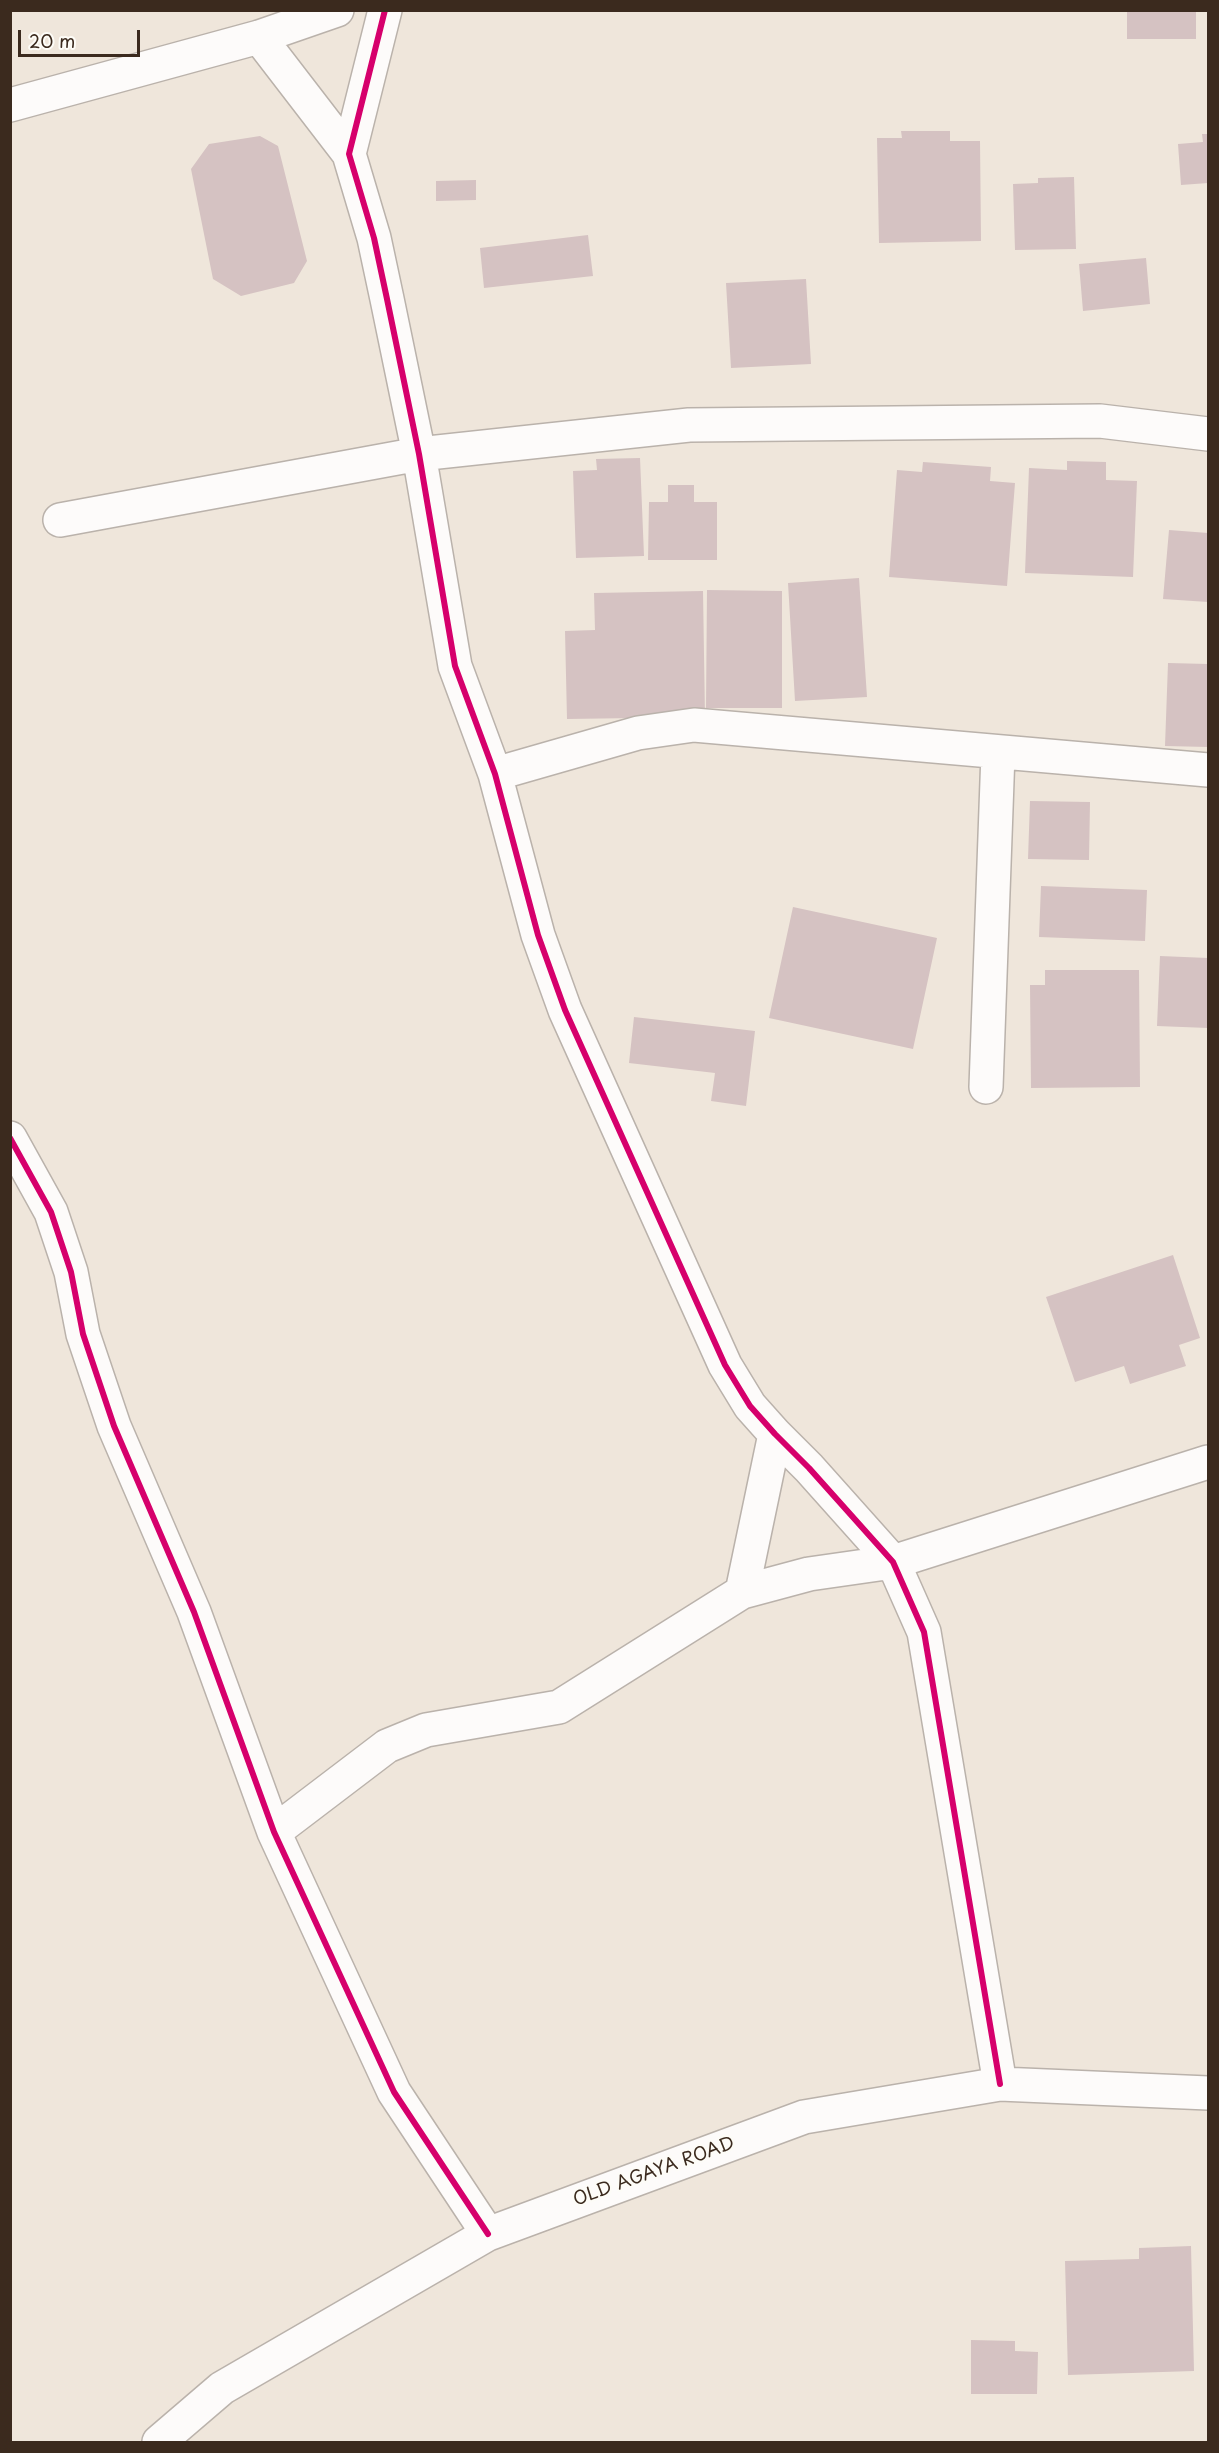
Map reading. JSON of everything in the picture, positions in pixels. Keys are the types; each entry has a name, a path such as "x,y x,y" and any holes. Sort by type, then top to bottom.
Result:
{"street":[{"path":"10,105 259,37 338,10"},
{"path":"349,154 385,10"},
{"path":"259,37 349,154 374,238 419,454 455,666 495,774 538,935 565,1010 725,1365 750,1406 809,1467 893,1562 924,1632 1000,2084"},
{"path":"60,520 419,454 689,424 1100,421 1209,434"},
{"path":"495,774 638,733 694,725 1209,770"},
{"path":"986,1087 998,753"},
{"path":"10,1138 51,1212 71,1272 83,1334 114,1426 194,1612 274,1832 394,2092 488,2234"},
{"path":"742,1593 775,1434"},
{"path":"274,1832 387,1746 426,1730 559,1707 742,1593 808,1574 893,1562 1209,1462"},
{"name":"OLD AGAYA ROAD","path":"159,2442 222,2388 488,2234 804,2117 1000,2084 1209,2093"}],"building":[{"path":"1127,10 1196,10 1196,39 1127,39"},
{"path":"901,131 950,131 950,141 980,141 981,241 879,243 877,138 902,138"},
{"path":"1202,134 1208,134 1208,183 1181,185 1178,144 1203,142"},
{"path":"260,136 278,146 307,261 294,283 241,296 213,279 191,169 209,144"},
{"path":"1074,177 1076,249 1015,250 1013,184 1038,183 1038,178"},
{"path":"476,180 476,200 436,201 436,181"},
{"path":"588,235 593,276 484,288 480,248"},
{"path":"1146,258 1150,304 1083,311 1079,264"},
{"path":"806,279 811,364 731,368 726,283"},
{"path":"640,458 644,556 576,558 573,471 597,470 596,459"},
{"path":"1067,461 1106,462 1106,480 1137,481 1133,577 1025,573 1029,468 1067,470"},
{"path":"923,462 991,467 990,481 1015,483 1007,586 889,577 897,470 922,472"},
{"path":"668,485 694,485 694,502 717,502 717,560 648,560 649,502 668,502"},
{"path":"1169,530 1208,533 1208,602 1163,599"},
{"path":"859,578 867,697 795,701 788,583"},
{"path":"707,590 782,591 782,708 706,708"},
{"path":"703,591 705,717 567,719 565,631 595,630 594,593"},
{"path":"1168,663 1208,664 1208,747 1165,746"},
{"path":"1030,801 1090,802 1089,860 1028,859"},
{"path":"1041,886 1147,890 1145,941 1039,937"},
{"path":"793,907 937,938 913,1049 769,1018"},
{"path":"1160,956 1208,958 1208,1028 1157,1026"},
{"path":"1045,970 1139,970 1140,1087 1031,1088 1030,985 1045,985"},
{"path":"634,1017 755,1031 746,1106 711,1101 715,1073 629,1063"},
{"path":"1173,1255 1200,1338 1179,1345 1186,1366 1130,1384 1124,1366 1075,1382 1046,1297"},
{"path":"1191,2246 1194,2371 1068,2375 1065,2261 1139,2259 1139,2248"},
{"path":"971,2340 1015,2341 1015,2351 1038,2352 1037,2394 971,2394"}],"cycle path":[{"path":"385,10 349,154 374,238 387,299 419,454 455,666 495,774 538,935 565,1010 725,1365 750,1406 893,1562 924,1632 1000,2084"},
{"path":"10,1138 51,1212 71,1272 83,1334 114,1426 194,1612 274,1832 394,2092 488,2234"}]}
